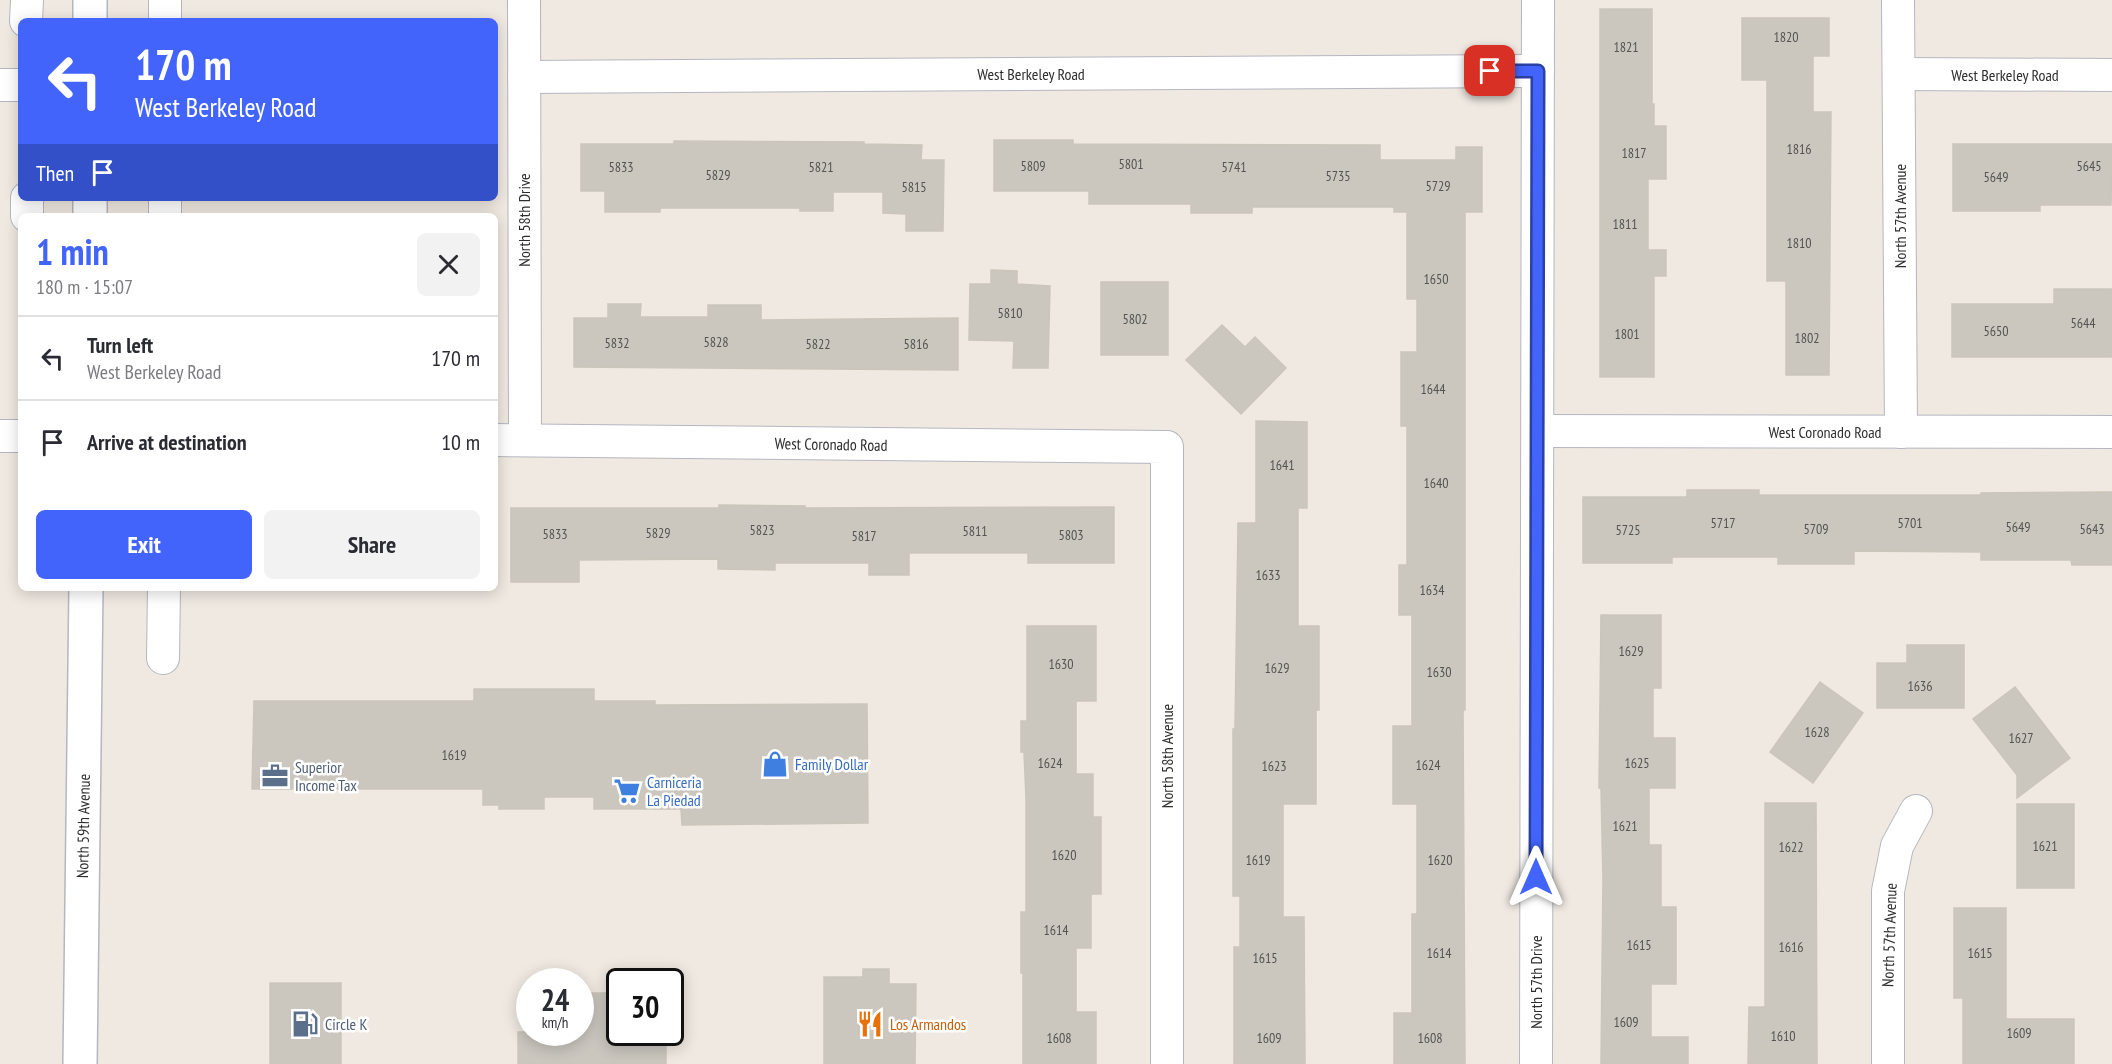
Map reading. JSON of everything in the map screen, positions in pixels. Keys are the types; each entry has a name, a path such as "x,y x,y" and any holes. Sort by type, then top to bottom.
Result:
{"main road":[{"path":"90,0 90,18"},
{"name":"North 59th Avenue","path":"80,1064 86,591"}],"street":[{"path":"26,18 27,0"},
{"path":"165,0 165,18"},
{"name":"North 58th Drive","path":"510,440 524,76 524,0"},
{"name":"North 57th Drive","path":"1536,1064 1538,0"},
{"name":"North 57th Avenue","path":"1898,0 1901,432"},
{"name":"West Berkeley Road","path":"524,76 1538,71"},
{"name":"West Berkeley Road","path":"1899,74 2112,75"},
{"path":"0,85 18,85"},
{"name":"West Coronado Road","path":"1538,431 2112,432"},
{"path":"0,436 18,436"},
{"name":"West Coronado Road","path":"510,440 1167,447"},
{"name":"North 58th Avenue","path":"1167,447 1167,1064"},
{"path":"163,658 164,591"},
{"name":"North 57th Avenue","path":"1888,1064 1888,891 1897,846 1916,811"}],"building":[{"path":"1600,9 1652,9 1654,126 1666,126 1666,179 1648,179 1648,250 1666,250 1666,276 1654,276 1654,377 1600,377"},
{"path":"1742,18 1829,18 1829,56 1813,56 1813,112 1831,112 1829,375 1786,375 1786,281 1767,281 1767,80 1742,80"},
{"path":"994,140 1073,140 1073,144 1380,145 1380,160 1456,160 1456,147 1482,147 1482,212 1465,212 1465,710 1463,710 1465,1064 1394,1064 1394,1013 1412,1013 1412,914 1417,914 1417,804 1393,804 1393,726 1412,726 1412,615 1399,615 1399,565 1407,565 1407,426 1401,426 1401,352 1417,352 1417,299 1407,299 1407,212 1394,212 1394,207 1252,207 1252,213 1191,213 1191,204 1089,204 1089,191 994,191"},
{"path":"674,141 864,142 864,144 922,145 921,160 944,160 943,231 906,231 906,214 883,213 883,192 833,192 833,211 800,211 800,208 660,208 660,212 605,212 605,191 581,191 581,144 674,144"},
{"path":"1953,144 2112,144 2111,205 2040,205 2040,211 1953,211"},
{"path":"991,270 1017,271 1017,284 1050,286 1048,368 1013,368 1014,341 969,340 970,284 991,284"},
{"path":"1101,282 1168,282 1168,355 1101,355"},
{"path":"2054,289 2112,289 2112,357 1952,357 1952,304 2054,304"},
{"path":"608,304 641,304 640,317 708,317 708,305 761,305 761,320 958,318 958,370 574,367 574,318 608,318"},
{"path":"1222,325 1245,347 1255,337 1286,368 1241,414 1186,360"},
{"path":"1256,421 1307,422 1307,508 1298,508 1298,626 1319,626 1316,804 1283,804 1283,917 1304,917 1305,1064 1234,1064 1234,947 1240,947 1240,896 1233,896 1233,729 1235,729 1238,523 1256,523"},
{"path":"1687,490 1759,490 1759,495 1981,495 1981,493 2112,492 2112,565 2072,565 2071,560 1981,560 1981,552 1854,551 1854,564 1778,564 1778,557 1672,557 1672,563 1583,563 1583,497 1687,497"},
{"path":"719,505 805,506 805,508 1114,507 1114,563 1028,563 1028,553 909,553 909,575 869,575 869,563 775,563 775,570 718,569 718,559 579,560 579,582 511,582 511,508 719,508"},
{"path":"1601,615 1661,615 1661,688 1653,688 1653,738 1675,738 1675,788 1649,788 1649,845 1661,845 1661,907 1676,907 1676,984 1651,984 1651,1037 1688,1037 1688,1064 1601,1064 1603,880 1601,788 1599,788"},
{"path":"1027,626 1096,626 1096,701 1076,701 1076,774 1093,774 1093,817 1101,817 1101,894 1091,894 1091,948 1076,948 1076,1012 1096,1012 1096,1064 1023,1064 1021,912 1026,912 1026,799 1024,752 1021,752 1021,721 1027,721"},
{"path":"1907,645 1964,645 1964,708 1877,708 1877,663 1907,663"},
{"path":"1820,682 1863,713 1813,783 1770,752"},
{"path":"2015,687 2070,758 2017,798 2017,775 1973,719"},
{"path":"474,689 594,689 594,701 655,701 655,705 867,704 868,823 682,825 681,809 594,809 594,797 544,797 544,809 499,809 499,805 483,805 483,789 252,789 254,701 474,701"},
{"path":"1765,803 1816,803 1817,1064 1748,1064 1749,1007 1765,1007"},
{"path":"2017,804 2074,804 2074,888 2017,888"},
{"path":"1954,908 2006,908 2006,1019 2074,1019 2074,1064 1963,1064 1963,998 1954,998"},
{"name":"Los Armandos","path":"863,969 889,969 889,984 916,984 915,1064 824,1064 824,977 863,977"},
{"name":"Circle K","path":"270,983 341,983 341,1064 270,1064"},
{"path":"594,993 606,993 606,1046 666,1046 666,1064 518,1064 518,1046 594,1046"}],"place":[{"name":"Family Dollar","path":"775,764"},
{"name":"Superior Income Tax","path":"275,776"},
{"name":"Carniceria La Piedad","path":"627,791"},
{"name":"Circle K","path":"305,1024"},
{"name":"Los Armandos","path":"870,1024"}],"route":[{"path":"1490,71 1538,71 1536,877"}]}
